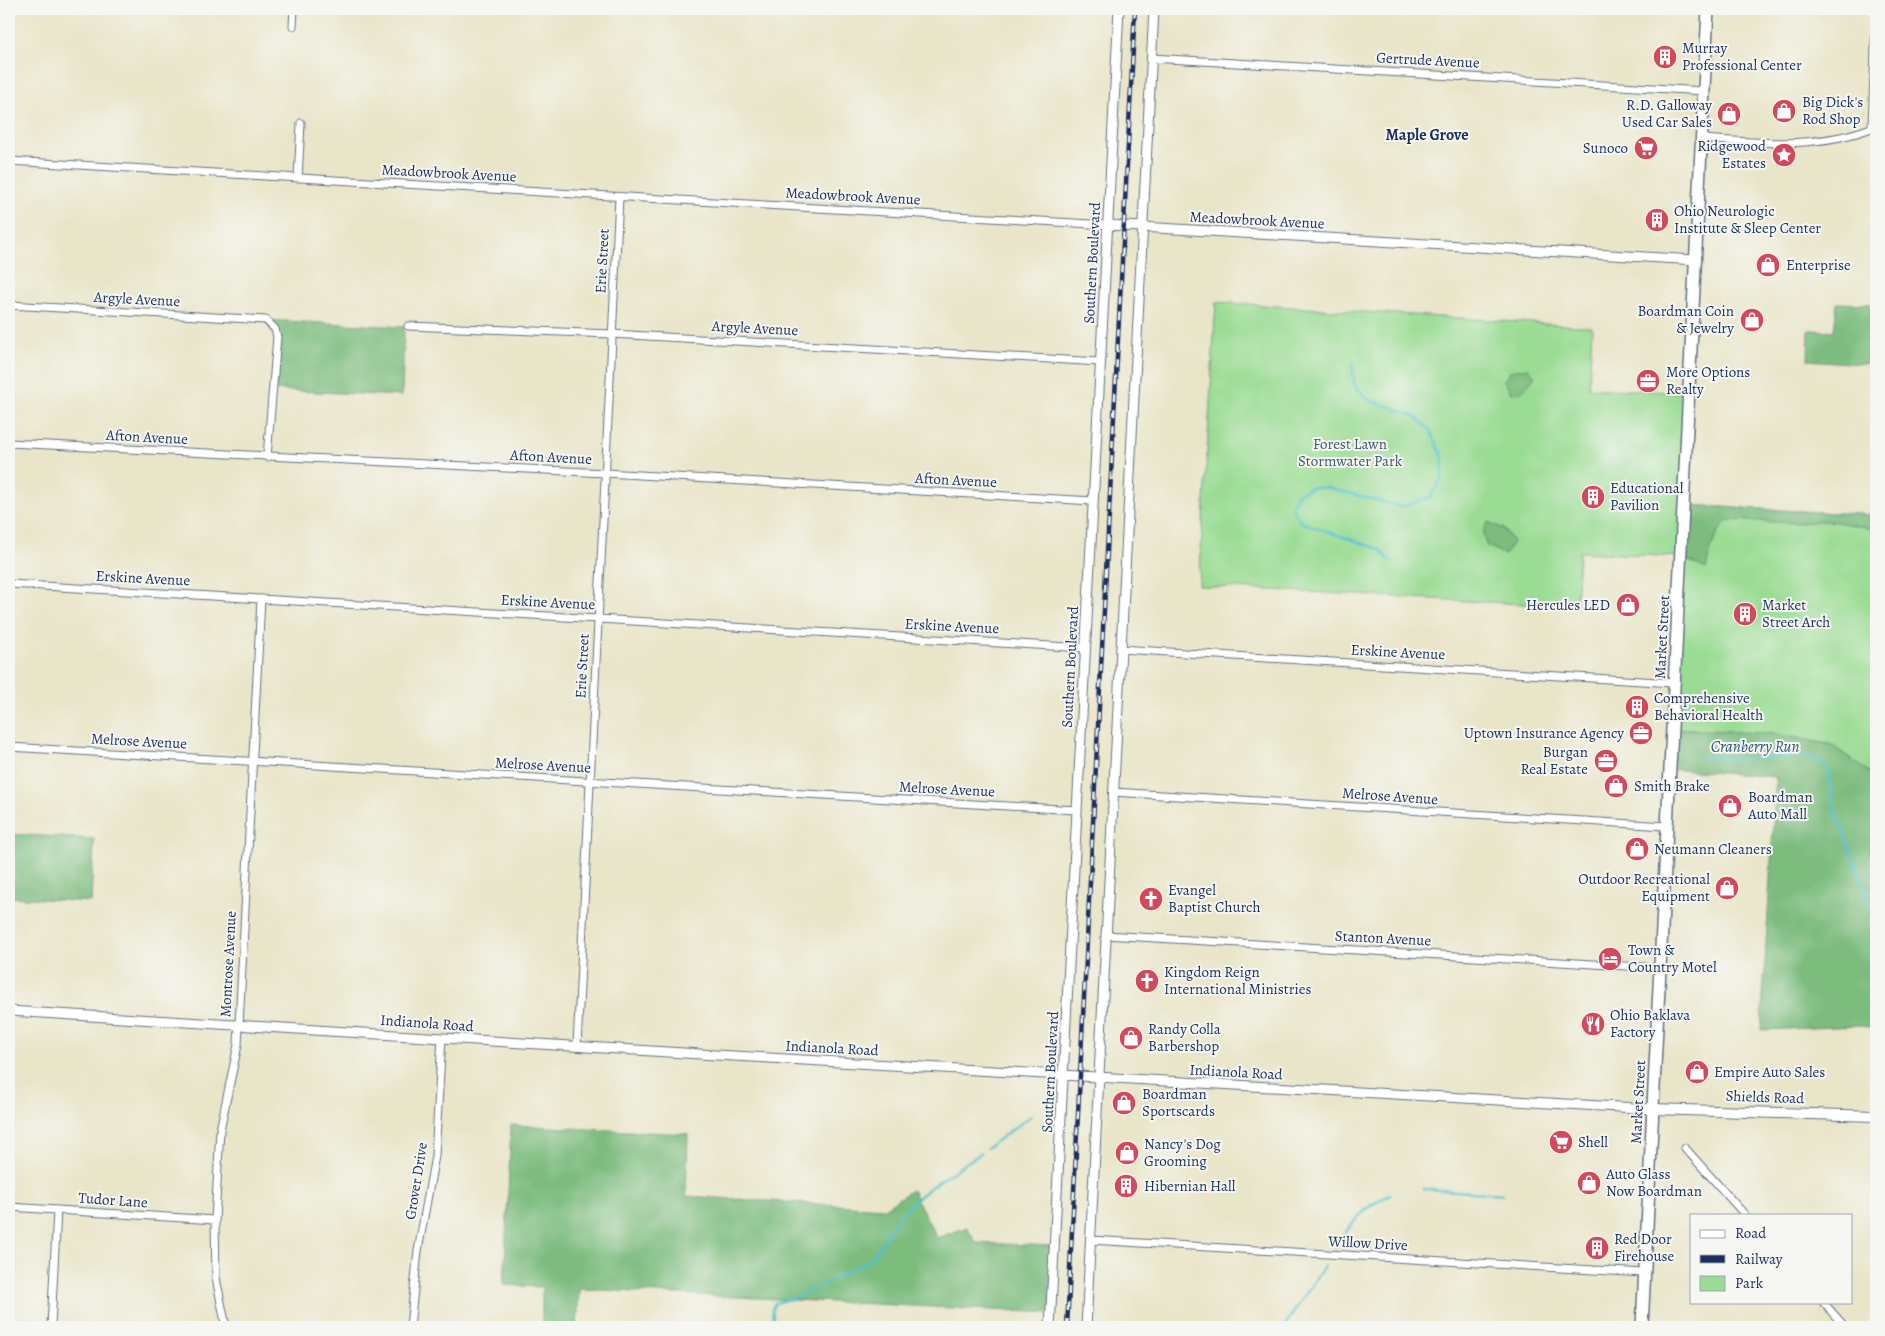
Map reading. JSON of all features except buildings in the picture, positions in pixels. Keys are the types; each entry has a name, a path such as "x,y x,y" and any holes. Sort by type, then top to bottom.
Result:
{"main road":[{"name":"Market Street","path":"1642,1327 1708,9"},
{"name":"Shields Road","path":"1653,1109 1876,1116"}],"street":[{"path":"292,26 294,9"},
{"name":"Southern Boulevard","path":"1050,1327 1119,9"},
{"path":"1086,1327 1112,792 1154,9"},
{"path":"1702,139 1772,143 1810,142 1832,139 1874,126 1876,24"},
{"name":"Gertrude Avenue","path":"1151,58 1704,91"},
{"path":"298,178 301,123"},
{"name":"Meadowbrook Avenue","path":"9,161 1696,260"},
{"name":"Erie Street","path":"576,1047 619,196"},
{"name":"Argyle Avenue","path":"9,305 264,320 275,329 277,337 266,458"},
{"name":"Argyle Avenue","path":"408,326 612,334 1100,362"},
{"name":"Afton Avenue","path":"9,444 605,473 1093,502"},
{"name":"Erskine Avenue","path":"9,584 1085,648"},
{"name":"Montrose Avenue","path":"226,1327 216,1278 215,1220 220,1130 235,1065 239,1025 251,761 261,599"},
{"name":"Erskine Avenue","path":"1120,649 1674,683"},
{"name":"Melrose Avenue","path":"9,747 1076,810"},
{"name":"Melrose Avenue","path":"1112,792 1666,826"},
{"name":"Stanton Avenue","path":"1105,935 1660,968"},
{"name":"Indianola Road","path":"9,1010 576,1047 1653,1109"},
{"name":"Grover Drive","path":"410,1327 418,1251 435,1156 442,1038"},
{"path":"1685,1148 1744,1214"},
{"name":"Tudor Lane","path":"9,1207 215,1220"},
{"path":"50,1327 57,1210"},
{"name":"Willow Drive","path":"1091,1240 1644,1273"},
{"path":"1825,1304 1845,1327"}],"green space":[{"name":"Forest Lawn Stormwater Park","path":"1216,302 1592,327 1589,388 1689,393 1683,505 1876,515 1876,778 1832,745 1776,734 1672,728 1680,557 1579,552 1576,607 1199,586"},
{"path":"1837,303 1876,304 1876,365 1808,360 1809,330 1834,331"},
{"path":"264,320 404,327 402,396 273,390 277,337"},
{"path":"1528,368 1535,377 1522,392 1511,393 1504,381 1510,371"},
{"path":"1683,505 1876,515 1876,529 1829,521 1794,523 1729,520 1716,536 1706,569 1681,557"},
{"path":"1488,522 1504,529 1513,542 1505,555 1486,545 1483,533"},
{"path":"1672,728 1776,734 1832,745 1876,778 1876,1028 1860,1026 1761,1030 1776,777 1669,769"},
{"path":"9,834 94,839 91,902 9,897"},
{"path":"511,1125 688,1134 686,1196 884,1208 912,1190 937,1238 967,1227 976,1243 1054,1246 1050,1313 579,1289 577,1327 542,1327 542,1287 504,1285"}],"waterway":[{"name":"Cranberry Run","path":"1352,362 1354,384 1367,399 1415,416 1430,430 1443,458 1442,479 1430,497 1402,507 1328,488 1312,487 1298,493 1292,507 1300,522 1379,549 1391,562"},
{"name":"Cranberry Run","path":"1702,757 1740,759 1804,756 1821,761 1827,770 1836,813 1876,917"},
{"path":"987,1148 1031,1116"},
{"path":"774,1324 772,1309 775,1303 798,1297 869,1260 897,1219 915,1200 936,1183 981,1153"},
{"path":"1424,1189 1503,1194"},
{"path":"1335,1248 1346,1231 1365,1210 1390,1195"},
{"path":"1284,1327 1324,1266"}],"railway":[{"path":"1067,1327 1135,9"}],"place":[{"name":"Murray Professional Center","path":"1665,57"},
{"name":"Big Dick's Rod Shop","path":"1784,111"},
{"name":"R.D. Galloway Used Car Sales","path":"1729,114"},
{"name":"Sunoco","path":"1646,148"},
{"name":"Ridgewood Estates","path":"1784,155"},
{"name":"Ohio Neurologic Institute & Sleep Center","path":"1657,220"},
{"name":"Enterprise","path":"1768,265"},
{"name":"Boardman Coin & Jewelry","path":"1752,320"},
{"name":"More Options Realty","path":"1648,381"},
{"name":"Educational Pavilion","path":"1593,497"},
{"name":"Hercules LED","path":"1628,605"},
{"name":"Market Street Arch","path":"1745,614"},
{"name":"Comprehensive Behavioral Health","path":"1637,707"},
{"name":"Uptown Insurance Agency","path":"1641,733"},
{"name":"Burgan Real Estate","path":"1606,761"},
{"name":"Smith Brake","path":"1616,786"},
{"name":"Boardman Auto Mall","path":"1730,806"},
{"name":"Neumann Cleaners","path":"1637,849"},
{"name":"Outdoor Recreational Equipment","path":"1727,888"},
{"name":"Evangel Baptist Church","path":"1151,899"},
{"name":"Town & Country Motel","path":"1610,959"},
{"name":"Kingdom Reign International Ministries","path":"1147,981"},
{"name":"Ohio Baklava Factory","path":"1593,1024"},
{"name":"Randy Colla Barbershop","path":"1131,1038"},
{"name":"Empire Auto Sales","path":"1697,1072"},
{"name":"Boardman Sportscards","path":"1124,1103"},
{"name":"Shell","path":"1561,1142"},
{"name":"Nancy's Dog Grooming","path":"1127,1153"},
{"name":"Auto Glass Now Boardman","path":"1589,1183"},
{"name":"Hibernian Hall","path":"1126,1186"},
{"name":"Red Door Firehouse","path":"1597,1248"}],"district":[{"name":"Maple Grove","path":"1427,134"}]}
